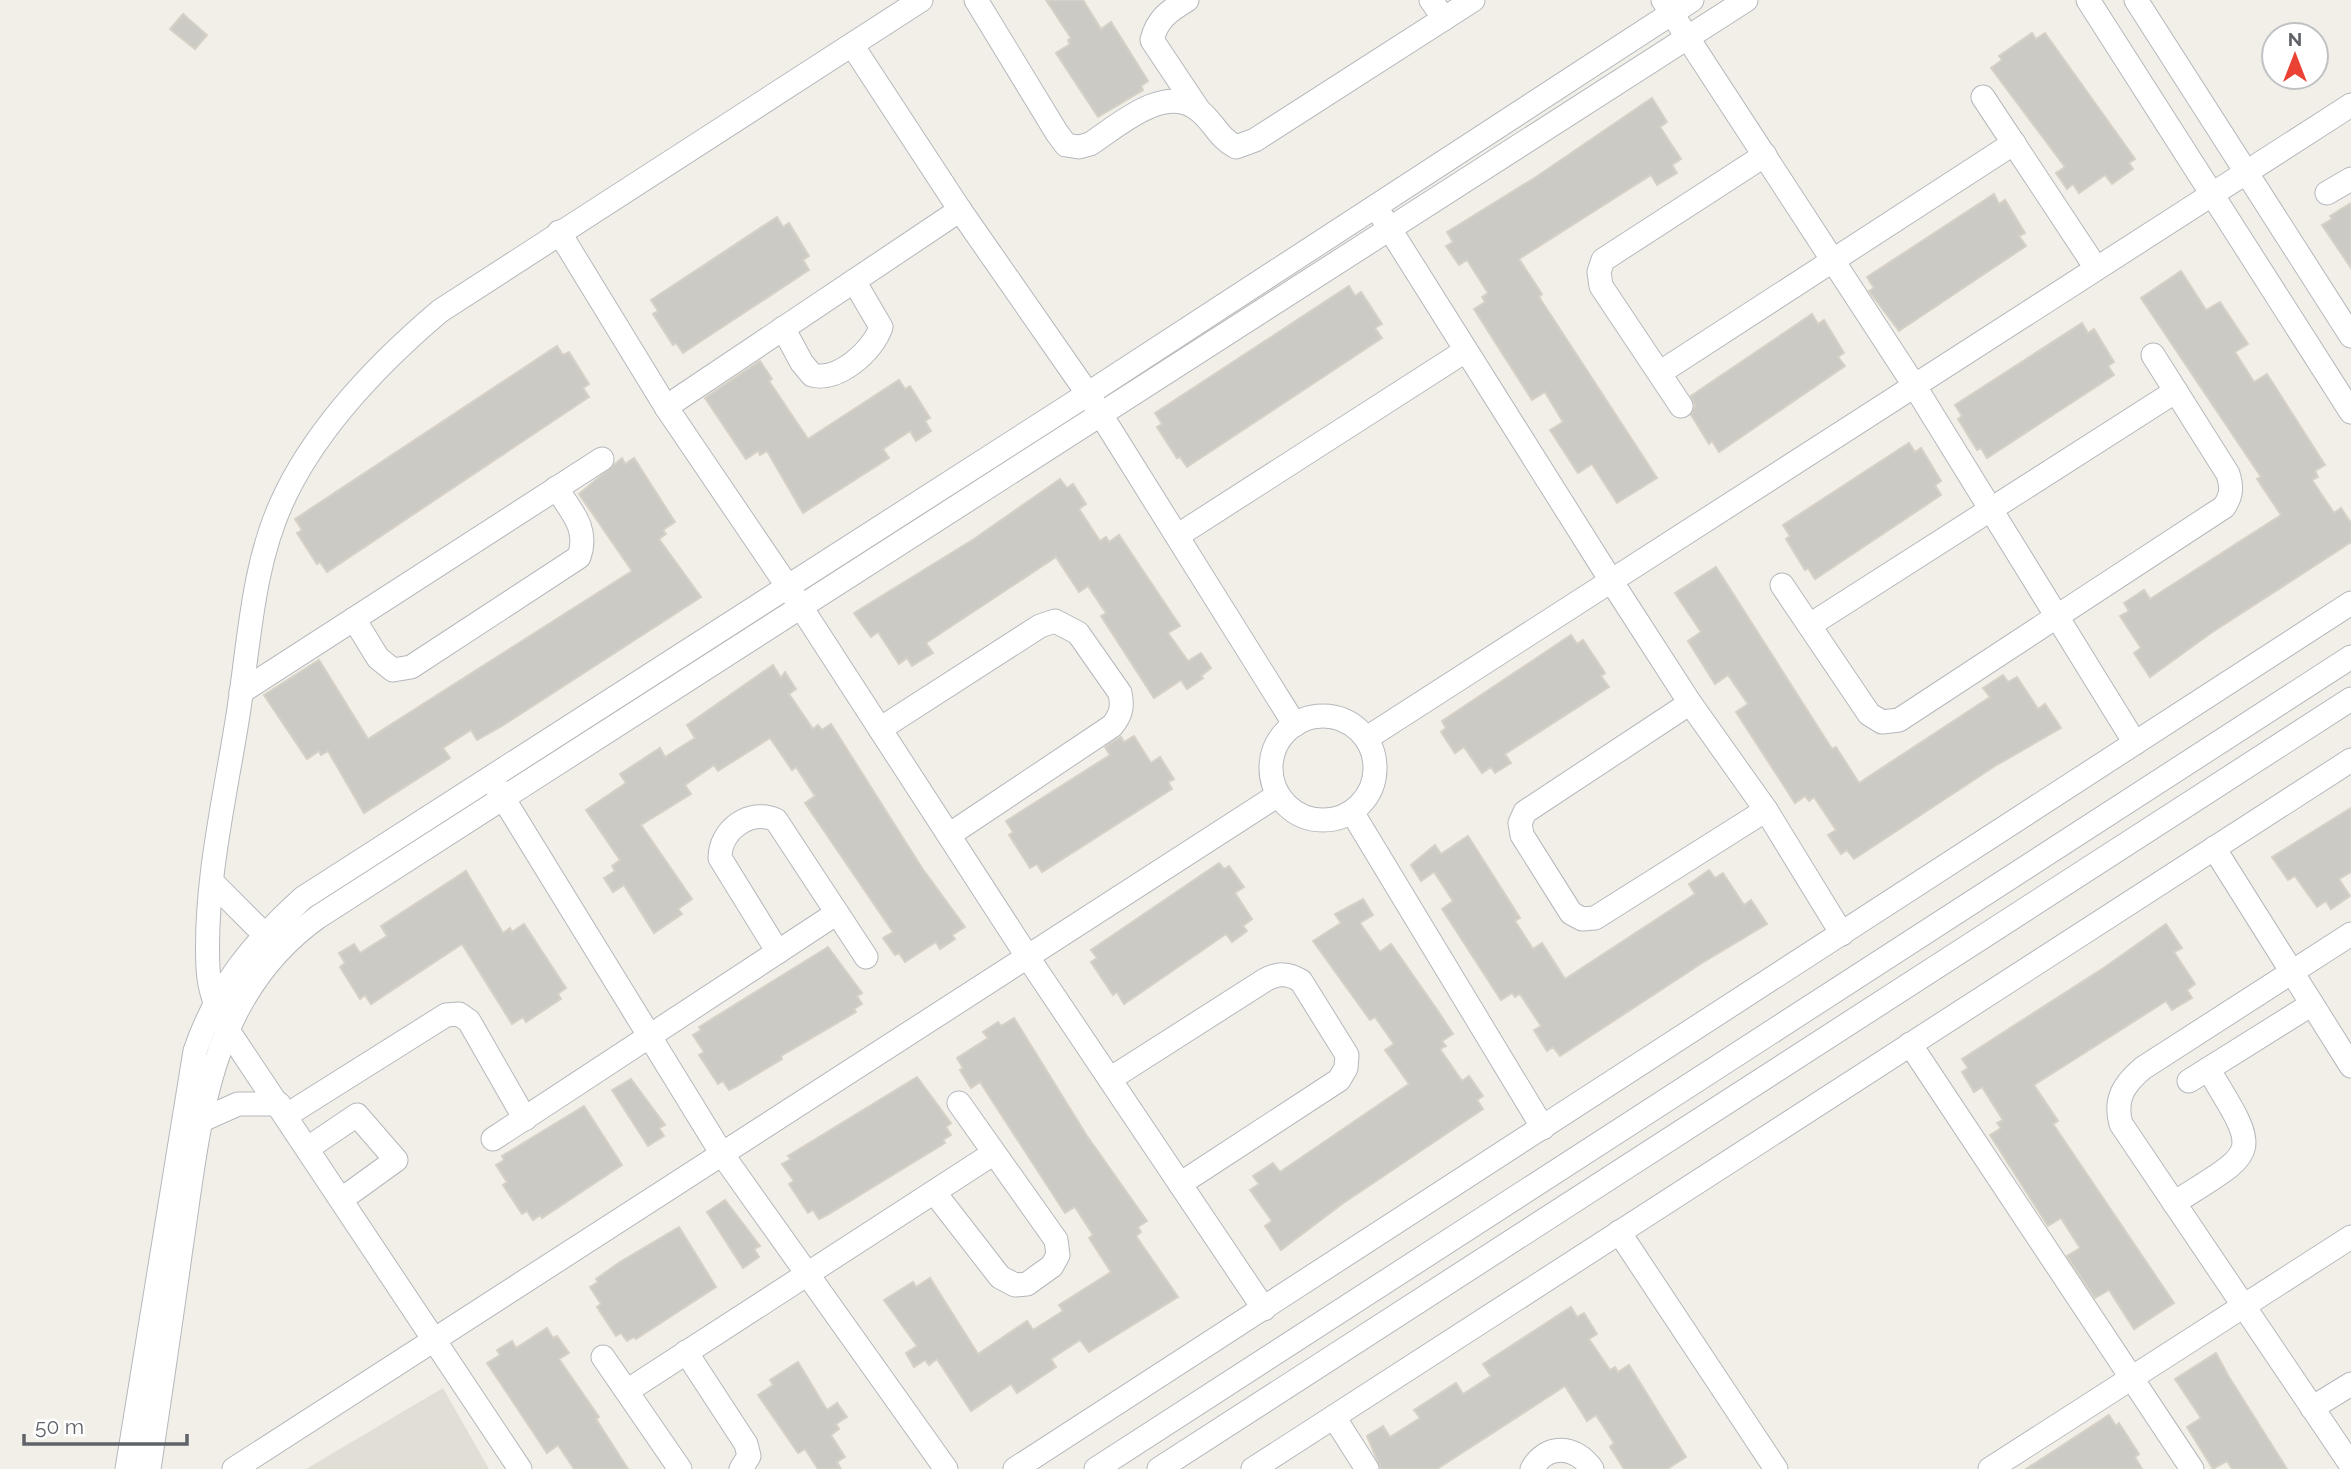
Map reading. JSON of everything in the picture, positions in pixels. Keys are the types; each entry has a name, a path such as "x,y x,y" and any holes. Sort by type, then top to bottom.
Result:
{"street":[{"path":"520,1469 227,1028 214,1003 208,970 212,882 249,630 264,557 282,502 350,398 394,350 440,311 921,0"},
{"path":"975,0 1066,145 1079,147 1090,144 1149,107 1164,102 1181,102 1198,109"},
{"path":"1187,0 1164,15 1155,26 1152,40 1222,140 1236,147 1255,140 1437,9 1473,0"},
{"path":"240,911 279,909 303,898 1375,207 1667,7 1692,0"},
{"path":"127,1469 183,1110 195,1051 214,1003 242,960 318,917 505,800 1746,0"},
{"path":"2088,0 2351,412"},
{"path":"2136,0 2248,171 2351,336"},
{"path":"1667,7 1914,385 2135,743"},
{"path":"852,45 960,210 1088,394 1295,725"},
{"path":"1983,97 2096,268"},
{"path":"1367,738 1610,579 2351,105"},
{"path":"1661,372 2014,144"},
{"path":"1681,406 1661,372 1601,286 1599,272 1603,260 1765,155"},
{"path":"2327,193 2351,179"},
{"path":"1375,207 1610,579 1690,703 1766,810 1842,934"},
{"path":"666,407 960,210"},
{"path":"559,232 666,407 802,608 1027,956 1264,1308"},
{"path":"783,328 802,363 812,375 830,376 855,360 876,341 881,327 854,281"},
{"path":"1177,536 1465,351"},
{"path":"1782,584 1869,713 1882,722 1899,720 2224,507 2230,498 2232,486 2228,474 2153,355"},
{"path":"1810,625 2176,391"},
{"path":"242,692 601,459"},
{"path":"354,619 378,658 393,670 411,667 579,557 585,542 582,527 556,488"},
{"path":"1015,1469 2351,603"},
{"path":"880,729 1040,626 1055,621 1078,633 1120,692 1123,703 1120,717 1112,726 949,835"},
{"path":"1097,1469 2351,657"},
{"path":"1158,1469 2351,699"},
{"path":"1690,703 1525,812 1520,823 1522,835 1571,913 1582,919 1595,918 1766,810"},
{"path":"1320,716 1338,718 1354,725 1367,738 1375,761 1373,786 1364,801 1352,812 1336,819 1303,817 1289,808 1278,795 1272,778 1271,760 1277,744 1295,725 1320,716"},
{"path":"1253,1469 2351,760"},
{"path":"490,778 722,1154 946,1469"},
{"path":"234,1469 1278,795"},
{"path":"1352,812 1543,1128"},
{"path":"779,952 720,858 720,845 728,832 748,818 764,815 776,820 866,957"},
{"path":"2214,848 2351,1066"},
{"path":"212,882 271,942"},
{"path":"149,1469 200,1121 215,1059 227,1028 271,942 303,898"},
{"path":"493,1139 838,913"},
{"path":"2351,934 2143,1068 2127,1082 2117,1108 2121,1124 2351,1465"},
{"path":"1110,1079 1265,980 1275,975 1290,974 1301,981 1347,1055 1346,1068 1339,1080 1180,1184"},
{"path":"2174,1203 2234,1165 2244,1151 2246,1136 2239,1120 2198,1075 2312,1004"},
{"path":"200,1121 238,1104 283,1110 446,1015 459,1014 469,1021 525,1118"},
{"path":"1910,1044 2192,1469"},
{"path":"934,1192 1000,1278 1015,1285 1027,1284 1052,1266 1058,1255 1056,1240 959,1103"},
{"path":"308,1148 357,1115 396,1160 342,1199"},
{"path":"627,1391 994,1153"},
{"path":"1619,1232 1776,1469"},
{"path":"1990,1469 2351,1237"},
{"path":"687,1352 746,1444 749,1456 741,1469"},
{"path":"603,1357 680,1469"},
{"path":"2312,1408 2351,1384"},
{"path":"1334,1417 1367,1469"},
{"path":"1532,1469 1536,1462 1557,1451 1572,1449 1582,1455 1592,1469"}],"shaded area":[{"path":"443,1388 489,1469 306,1469"}],"building":[{"path":"1046,0 1083,0 1101,29 1111,22 1148,81 1141,86 1143,90 1098,117 1056,53 1070,44 1068,40 1071,38"},
{"path":"183,14 207,35 195,49 170,29"},
{"path":"2032,33 2036,39 2045,33 2135,159 2129,163 2133,169 2112,184 2105,175 2079,193 2073,184 2067,189 2056,173 2065,167 1991,68 2002,60 1999,56"},
{"path":"1652,98 1667,122 1660,127 1681,159 1672,165 1677,173 1657,185 1651,175 1519,259 1542,294 1539,297 1657,478 1617,503 1592,464 1578,473 1550,430 1563,422 1545,392 1532,400 1474,309 1485,302 1482,297 1488,293 1467,260 1459,265 1446,246 1453,242 1447,232 1536,177"},
{"path":"1994,194 1999,204 2005,200 2025,233 2019,236 2026,246 1899,331 1869,291 1874,288 1867,277"},
{"path":"2351,203 2351,268 2322,225 2332,219 2330,216"},
{"path":"777,217 783,227 789,223 809,256 803,260 809,270 683,353 676,343 673,345 653,314 658,311 651,300"},
{"path":"2181,271 2206,310 2220,302 2248,344 2235,352 2254,382 2267,374 2325,465 2315,471 2318,477 2312,480 2334,513 2341,508 2351,523 2351,542 2211,633 2150,677 2134,653 2141,648 2120,616 2129,611 2124,603 2144,590 2150,599 2281,515 2257,479 2261,477 2141,298"},
{"path":"1349,286 1355,296 1361,292 1382,324 1375,328 1382,338 1187,467 1180,457 1177,458 1157,427 1162,424 1155,413"},
{"path":"1812,314 1818,324 1824,320 1844,353 1838,357 1845,366 1719,452 1712,441 1709,444 1691,415 1695,406 1691,396"},
{"path":"2082,323 2088,333 2094,329 2114,362 2108,366 2114,375 1987,458 1981,448 1977,450 1958,419 1962,416 1955,405"},
{"path":"557,346 563,355 569,352 589,384 583,388 589,397 327,572 320,562 317,564 297,533 302,530 295,519"},
{"path":"760,361 772,379 769,381 808,439 899,380 905,389 910,386 930,418 925,421 931,431 916,441 910,431 883,449 889,458 803,513 767,451 760,455 758,451 746,459 705,398"},
{"path":"1909,443 1915,452 1921,448 1941,481 1935,485 1941,495 1815,579 1808,568 1805,570 1786,539 1790,536 1783,525"},
{"path":"622,458 625,464 634,458 675,522 663,530 666,534 659,539 701,597 502,726 477,740 471,730 443,748 450,758 364,813 328,751 321,755 319,751 307,759 264,695 319,660 368,739 632,571 579,494"},
{"path":"1060,479 1067,488 1073,484 1086,504 1079,509 1100,541 1106,537 1109,542 1119,535 1180,626 1168,633 1188,661 1201,653 1211,668 1201,676 1203,678 1187,689 1181,680 1154,698 1101,616 1106,613 1088,586 1079,592 1056,557 926,643 933,653 912,666 907,658 899,664 878,632 871,637 854,613 974,539"},
{"path":"1716,567 1832,749 1836,747 1859,783 1990,697 1983,688 2003,675 2008,682 2017,677 2038,709 2045,704 2061,728 1995,766 1854,859 1847,850 1841,854 1828,835 1836,830 1814,797 1809,801 1805,796 1795,803 1736,712 1748,704 1728,675 1715,684 1688,641 1701,632 1675,593"},
{"path":"1571,635 1577,644 1583,640 1605,673 1601,676 1609,687 1505,754 1511,763 1495,773 1491,767 1482,773 1464,747 1455,753 1441,732 1446,728 1442,721"},
{"path":"773,665 781,678 785,672 796,689 789,694 813,729 818,725 822,730 831,724 922,868 965,927 952,935 955,939 940,949 936,942 905,962 899,953 895,955 883,938 893,932 805,803 815,796 796,767 792,770 770,738 718,771 714,765 685,785 691,794 641,825 692,899 678,909 682,914 654,933 624,885 613,892 604,878 615,871 612,866 620,860 586,810 626,783 620,774 660,748 665,757 695,738 687,725"},
{"path":"1134,736 1151,763 1160,757 1174,779 1168,782 1172,789 1042,872 1037,864 1030,868 1009,835 1013,832 1006,821 1110,755 1105,747 1121,737 1124,742"},
{"path":"2351,808 2351,872 2339,879 2350,896 2331,909 2326,901 2317,907 2295,876 2288,880 2272,857"},
{"path":"1468,836 1520,918 1515,921 1533,949 1542,943 1565,979 1695,894 1689,884 1709,870 1715,878 1723,873 1744,905 1751,900 1767,924 1560,1056 1553,1047 1547,1051 1534,1030 1541,1026 1520,994 1515,997 1512,993 1501,1000 1442,909 1453,901 1434,872 1421,881 1411,865 1435,845 1441,854"},
{"path":"1219,863 1224,869 1229,866 1244,887 1235,893 1252,919 1243,926 1247,931 1232,942 1226,934 1124,1004 1117,992 1113,995 1091,962 1097,958 1091,950"},
{"path":"466,871 503,933 510,928 512,932 524,924 566,988 558,994 561,999 526,1022 523,1017 512,1024 462,944 371,1004 365,995 360,999 340,967 345,963 339,953 354,944 360,953 387,936 381,926"},
{"path":"1363,899 1373,915 1360,923 1380,952 1391,944 1438,1011 1453,1034 1442,1041 1446,1046 1440,1049 1462,1081 1469,1076 1483,1096 1477,1100 1483,1109 1342,1204 1281,1250 1265,1226 1272,1221 1250,1190 1259,1184 1253,1176 1273,1163 1280,1172 1409,1084 1385,1050 1394,1044 1375,1017 1370,1020 1313,941 1341,923 1335,914"},
{"path":"2166,924 2182,948 2174,952 2195,984 2187,990 2192,998 2172,1010 2166,1001 2034,1085 2058,1121 2053,1124 2174,1303 2134,1329 2109,1290 2095,1298 2067,1256 2080,1248 2061,1218 2048,1226 1990,1135 2001,1128 1997,1123 2003,1120 1982,1087 1974,1092 1962,1072 1968,1068 1962,1059 2105,967"},
{"path":"828,947 862,993 857,996 862,1004 854,1009 856,1012 781,1056 782,1059 737,1086 729,1090 723,1081 718,1084 699,1055 704,1052 693,1035 701,1030 699,1027"},
{"path":"1014,1018 1087,1136 1147,1221 1138,1227 1141,1232 1136,1236 1178,1297 1089,1352 1080,1340 1051,1359 1056,1367 1017,1393 1011,1384 971,1411 937,1359 929,1365 925,1360 914,1367 906,1353 917,1346 884,1300 913,1282 916,1287 930,1278 978,1354 1027,1321 1033,1330 1063,1311 1059,1305 1111,1272 1089,1238 1093,1235 1075,1207 1065,1213 980,1082 971,1088 960,1070 963,1068 957,1058 988,1038 983,1032 998,1022 1001,1026"},
{"path":"917,1077 951,1123 946,1127 951,1135 943,1140 945,1143 827,1215 819,1219 813,1210 808,1213 789,1184 794,1181 782,1164 791,1159 788,1156"},
{"path":"631,1079 665,1125 659,1128 664,1136 648,1146 612,1090"},
{"path":"584,1106 622,1165 542,1218 540,1215 533,1220 527,1211 522,1214 503,1185 507,1182 496,1165 504,1160 502,1156"},
{"path":"725,1200 760,1246 754,1249 759,1257 743,1268 707,1212"},
{"path":"679,1227 716,1287 636,1339 634,1337 627,1341 621,1333 616,1336 597,1307 601,1304 590,1287 598,1282 596,1279 620,1262"},
{"path":"1571,1307 1577,1317 1584,1313 1597,1334 1589,1339 1610,1370 1615,1367 1618,1372 1629,1365 1686,1457 1667,1469 1624,1469 1610,1447 1614,1443 1596,1415 1587,1421 1565,1386 1437,1469 1381,1469 1367,1436 1383,1426 1390,1437 1420,1418 1414,1410 1456,1383 1463,1394 1491,1376 1483,1364"},
{"path":"547,1328 553,1338 557,1336 569,1353 559,1359 599,1417 596,1419 628,1469 574,1469 558,1445 547,1453 487,1363 500,1355 497,1350 512,1341 516,1348"},
{"path":"2216,1353 2287,1469 2232,1469 2227,1461 2213,1469 2187,1427 2201,1418 2175,1379"},
{"path":"798,1362 827,1410 837,1403 847,1417 836,1424 839,1429 831,1435 845,1457 837,1462 841,1469 818,1469 805,1449 798,1453 758,1395 773,1385 770,1380"},
{"path":"2109,1415 2116,1426 2119,1423 2139,1454 2135,1457 2142,1469 2026,1469"}]}
